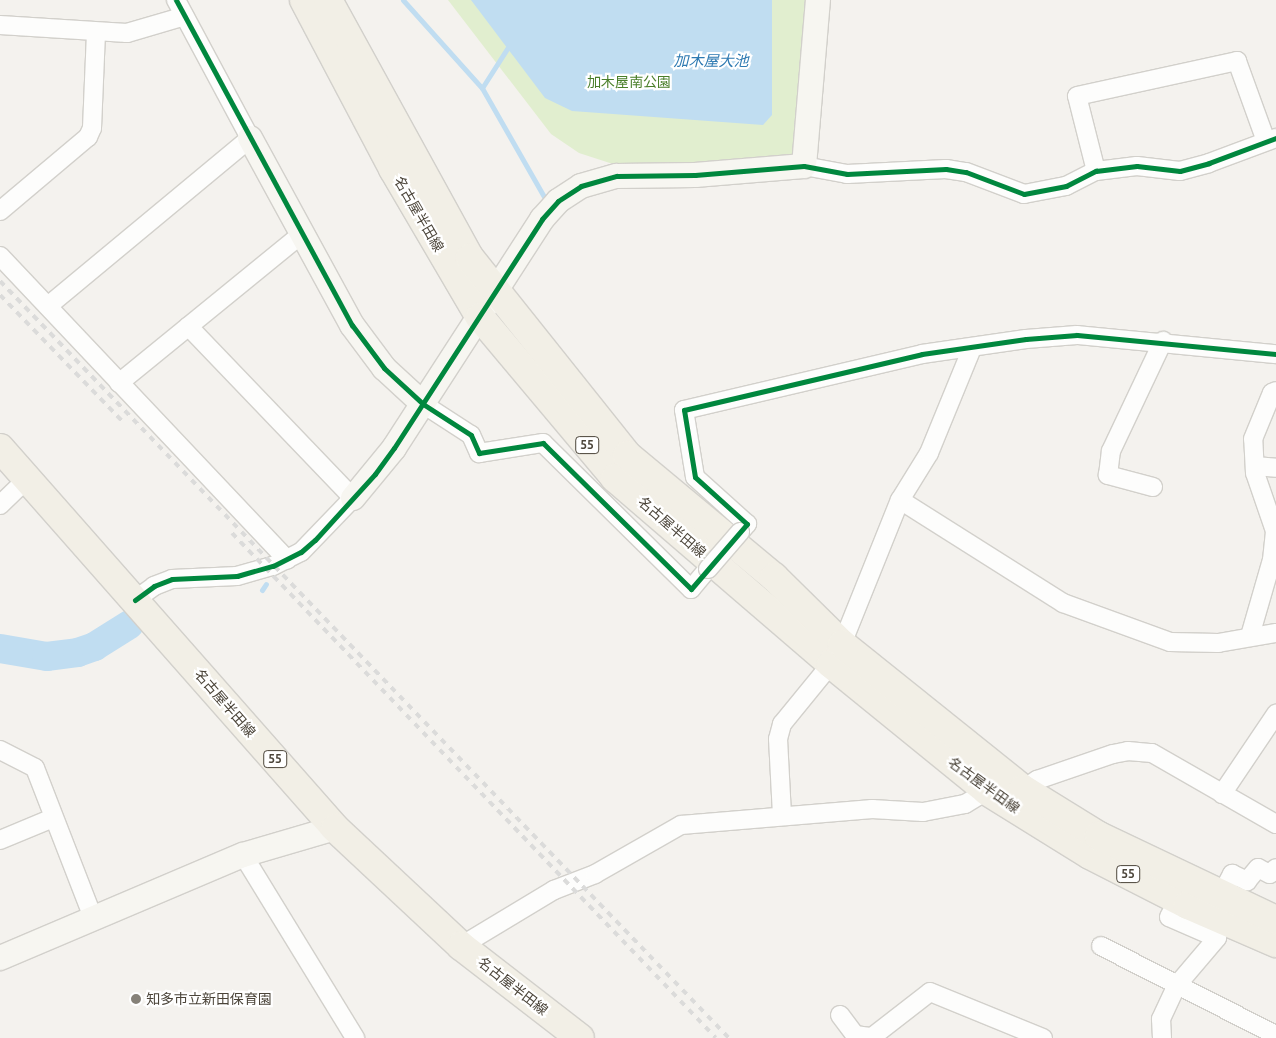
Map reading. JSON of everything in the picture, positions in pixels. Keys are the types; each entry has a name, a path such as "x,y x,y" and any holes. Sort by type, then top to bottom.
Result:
{"main road":[{"name":"名古屋半田線","path":"304,0 394,169 480,317 616,478 836,654 1024,789 1099,836 1276,920"},
{"name":"名古屋半田線","path":"328,0 470,258 627,455 774,577 836,654 987,791 1090,855 1178,900 1276,943"},
{"name":"名古屋半田線","path":"0,448 336,828 461,946 580,1038"}],"street":[{"path":"176,0 364,343 396,381 423,404 472,435 479,453 543,443 691,589 748,524 695,477 684,410 922,354 1076,334 1163,341 1276,354"},
{"path":"804,166 818,0"},
{"path":"0,25 96,33 127,33 185,16"},
{"path":"0,211 88,137 92,128 96,33"},
{"path":"135,600 154,586 172,579 237,576 287,560 315,540 375,474 480,317 494,290 550,209 581,186 617,176 694,175 804,166 847,174 946,169 966,172 1024,194 1066,186 1096,171 1137,166 1180,171 1209,163 1271,139 1238,61 1077,96 1096,171"},
{"path":"48,306 250,138"},
{"path":"119,383 303,233"},
{"path":"0,256 287,560"},
{"path":"188,326 353,498"},
{"path":"1154,487 1108,475 1111,451 1163,341"},
{"path":"782,815 778,739 782,724 836,654 900,500 929,453 972,348"},
{"path":"1250,636 1272,560 1275,531 1255,466 1253,439 1272,393 1276,391"},
{"path":"1255,466 1276,468"},
{"path":"0,505 28,479"},
{"path":"900,500 1063,603 1170,642 1218,643 1276,633"},
{"path":"1222,794 1276,714"},
{"path":"0,750 35,768 94,920"},
{"path":"1024,789 1037,780 1128,751 1152,753 1276,824"},
{"path":"461,946 554,890 595,874 669,829 693,823 782,815 872,809 923,812 965,804 987,791"},
{"path":"0,840 53,818"},
{"path":"0,958 94,920 243,855 336,828"},
{"path":"243,855 355,1038"},
{"path":"1221,895 1232,874 1247,881 1258,868 1270,874 1276,868"},
{"path":"1162,1038 1161,1019 1177,985 1217,938 1169,917 1178,900"},
{"path":"1101,946 1276,1035"},
{"path":"840,1015 862,1037 930,992 1043,1038"}],"green space":[{"name":"加木屋大池","path":"448,0 811,0 800,144 788,159 616,165 579,153 551,134"}],"water":[{"name":"加木屋大池","path":"471,0 772,0 772,115 763,125 572,111 545,98"}],"waterway":[{"path":"403,0 482,88 546,200"},
{"path":"482,88 510,44"},
{"path":"262,590 266,584"},
{"path":"129,624 134,621"},
{"path":"0,648 46,656 77,652 94,646 129,624"}],"railway":[{"path":"0,281 729,1038"},
{"path":"0,295 122,421"},
{"path":"232,533 716,1038"}],"cycle path":[{"path":"176,0 352,325 384,368 423,404 471,435 479,453 543,443 691,589 747,524 695,477 684,410 922,354 1026,339 1077,335 1276,354"},
{"path":"135,600 154,586 172,579 237,576 273,566 301,552 315,540 375,474 394,448 542,219 558,201 581,186 617,176 695,175 804,166 847,174 946,169 966,172 1024,194 1066,186 1096,171 1137,166 1180,171 1209,163 1276,138"}],"place":[{"name":"知多市立新田保育園","path":"136,999"}],"park label":[{"name":"加木屋南公園","path":"629,82"}]}
